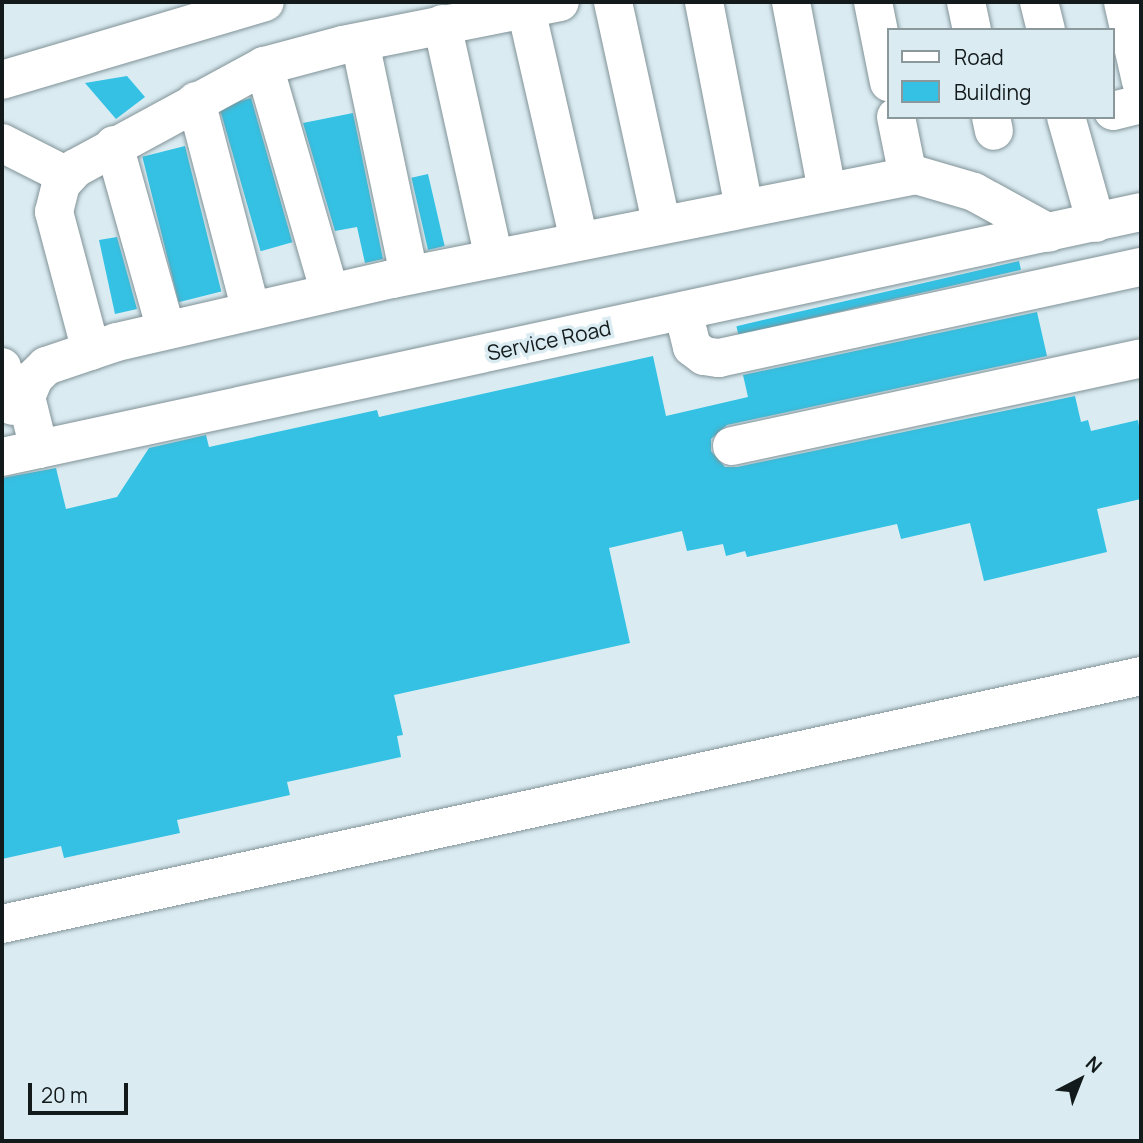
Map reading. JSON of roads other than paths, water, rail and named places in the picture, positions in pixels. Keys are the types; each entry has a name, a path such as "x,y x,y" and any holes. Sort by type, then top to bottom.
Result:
{"street":[{"path":"2,80 265,2"},
{"path":"613,2 661,223"},
{"path":"704,2 744,207"},
{"path":"791,2 827,191"},
{"path":"873,2 888,77"},
{"path":"966,2 972,28"},
{"path":"1039,2 1046,28"},
{"path":"1123,2 1141,81"},
{"path":"91,351 54,212 55,196 67,176 114,145 264,66 360,41 543,5 579,240"},
{"path":"442,24 494,258"},
{"path":"360,41 409,275"},
{"path":"264,66 330,293"},
{"path":"195,101 251,310"},
{"path":"1115,110 1141,104"},
{"path":"896,119 908,176"},
{"path":"1067,119 1096,223"},
{"path":"2,143 67,176"},
{"path":"114,145 166,330"},
{"path":"14,406 28,390 37,373 91,351 166,330 409,275 908,176 947,180 1049,233"},
{"name":"Service Road","path":"2,457 1096,223 1139,225"},
{"path":"683,311 692,347 704,356 719,359 1141,267"},
{"path":"732,446 1141,358"},
{"path":"2,367 14,406 40,449"},
{"path":"2,924 1141,676"}]}
